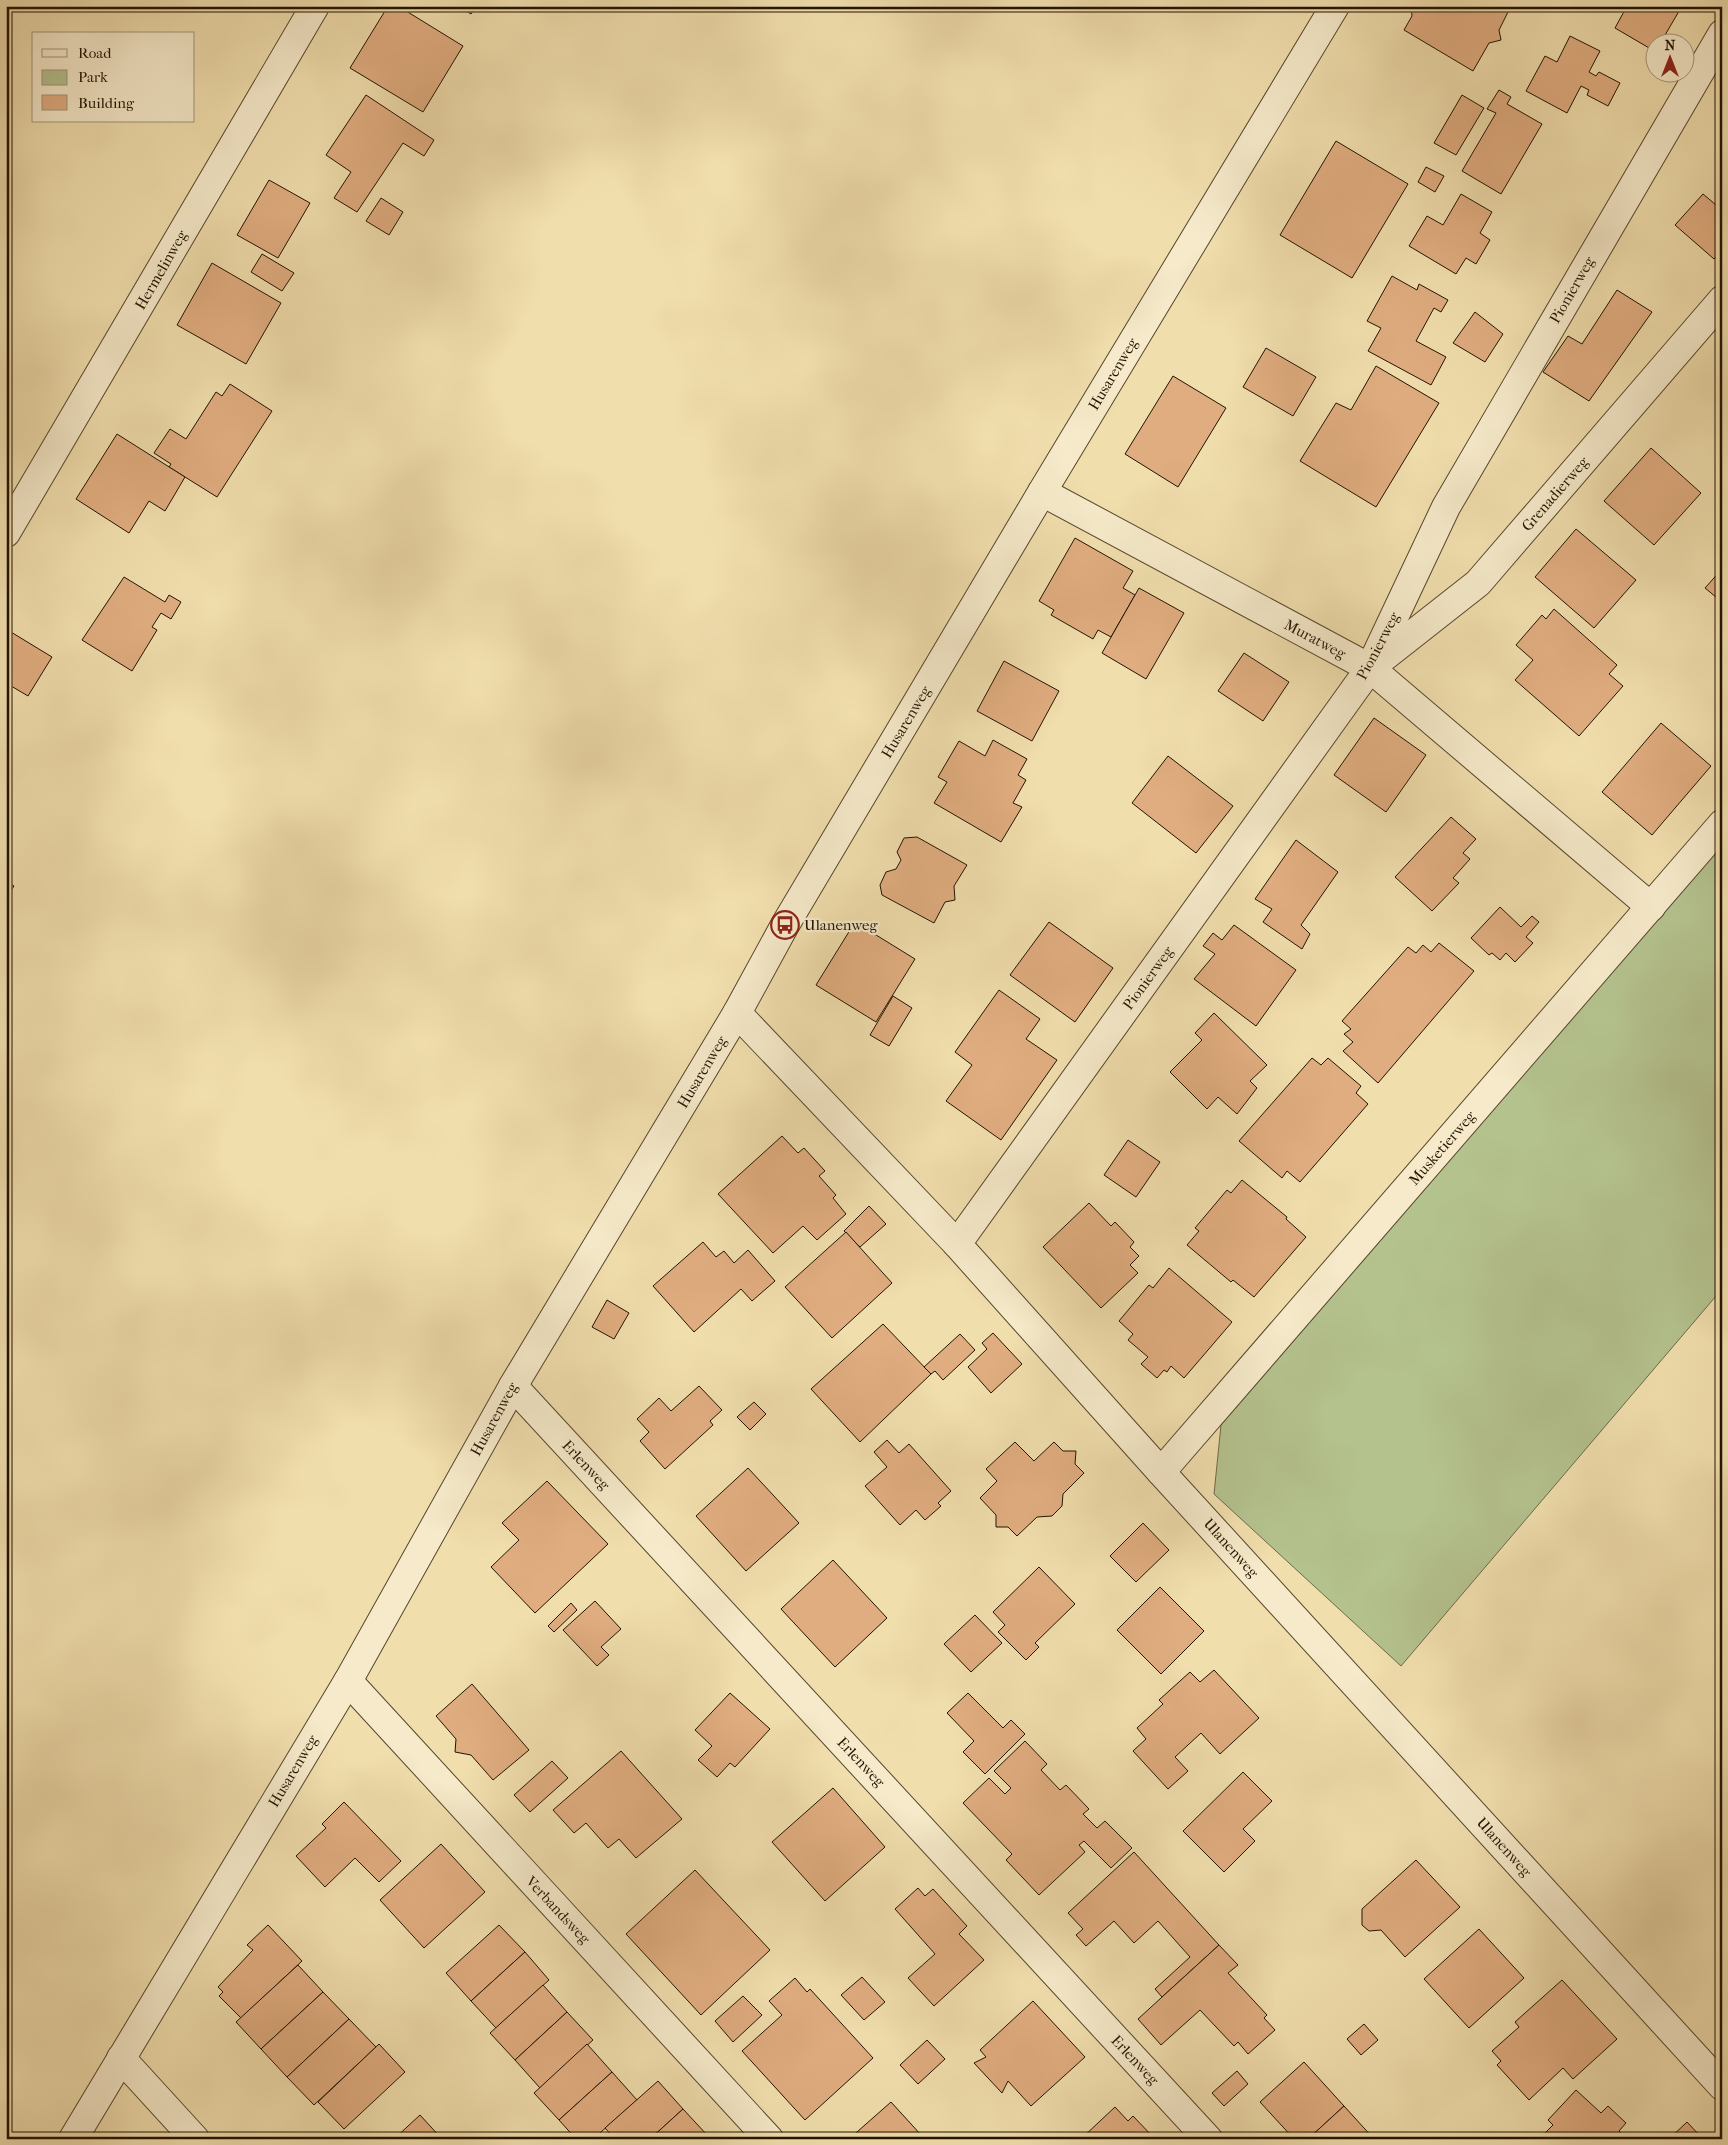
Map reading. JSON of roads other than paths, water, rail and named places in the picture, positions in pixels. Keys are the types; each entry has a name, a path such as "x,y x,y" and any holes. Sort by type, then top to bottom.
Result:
{"street":[{"name":"Hermelinweg","path":"6,533 315,6"},
{"name":"Husarenweg","path":"73,2139 348,1681 513,1386 738,1013 785,925 1042,492 1335,6"},
{"name":"Pionierweg","path":"957,1244 1370,668 1446,507 1722,34"},
{"name":"Grenadierweg","path":"1370,668 1478,583 1722,300"},
{"name":"Muratweg","path":"1042,492 1370,668 1650,907"},
{"name":"Musketierweg","path":"1161,1472 1722,824"},
{"name":"Ulanenweg","path":"738,1013 957,1244 1161,1472 1722,2086"},
{"name":"Erlenweg","path":"513,1386 1208,2139"},
{"name":"Verbandsweg","path":"348,1681 769,2139"},
{"path":"121,2058 195,2139"}],"place":[{"name":"Ulanenweg","path":"785,925"}]}
